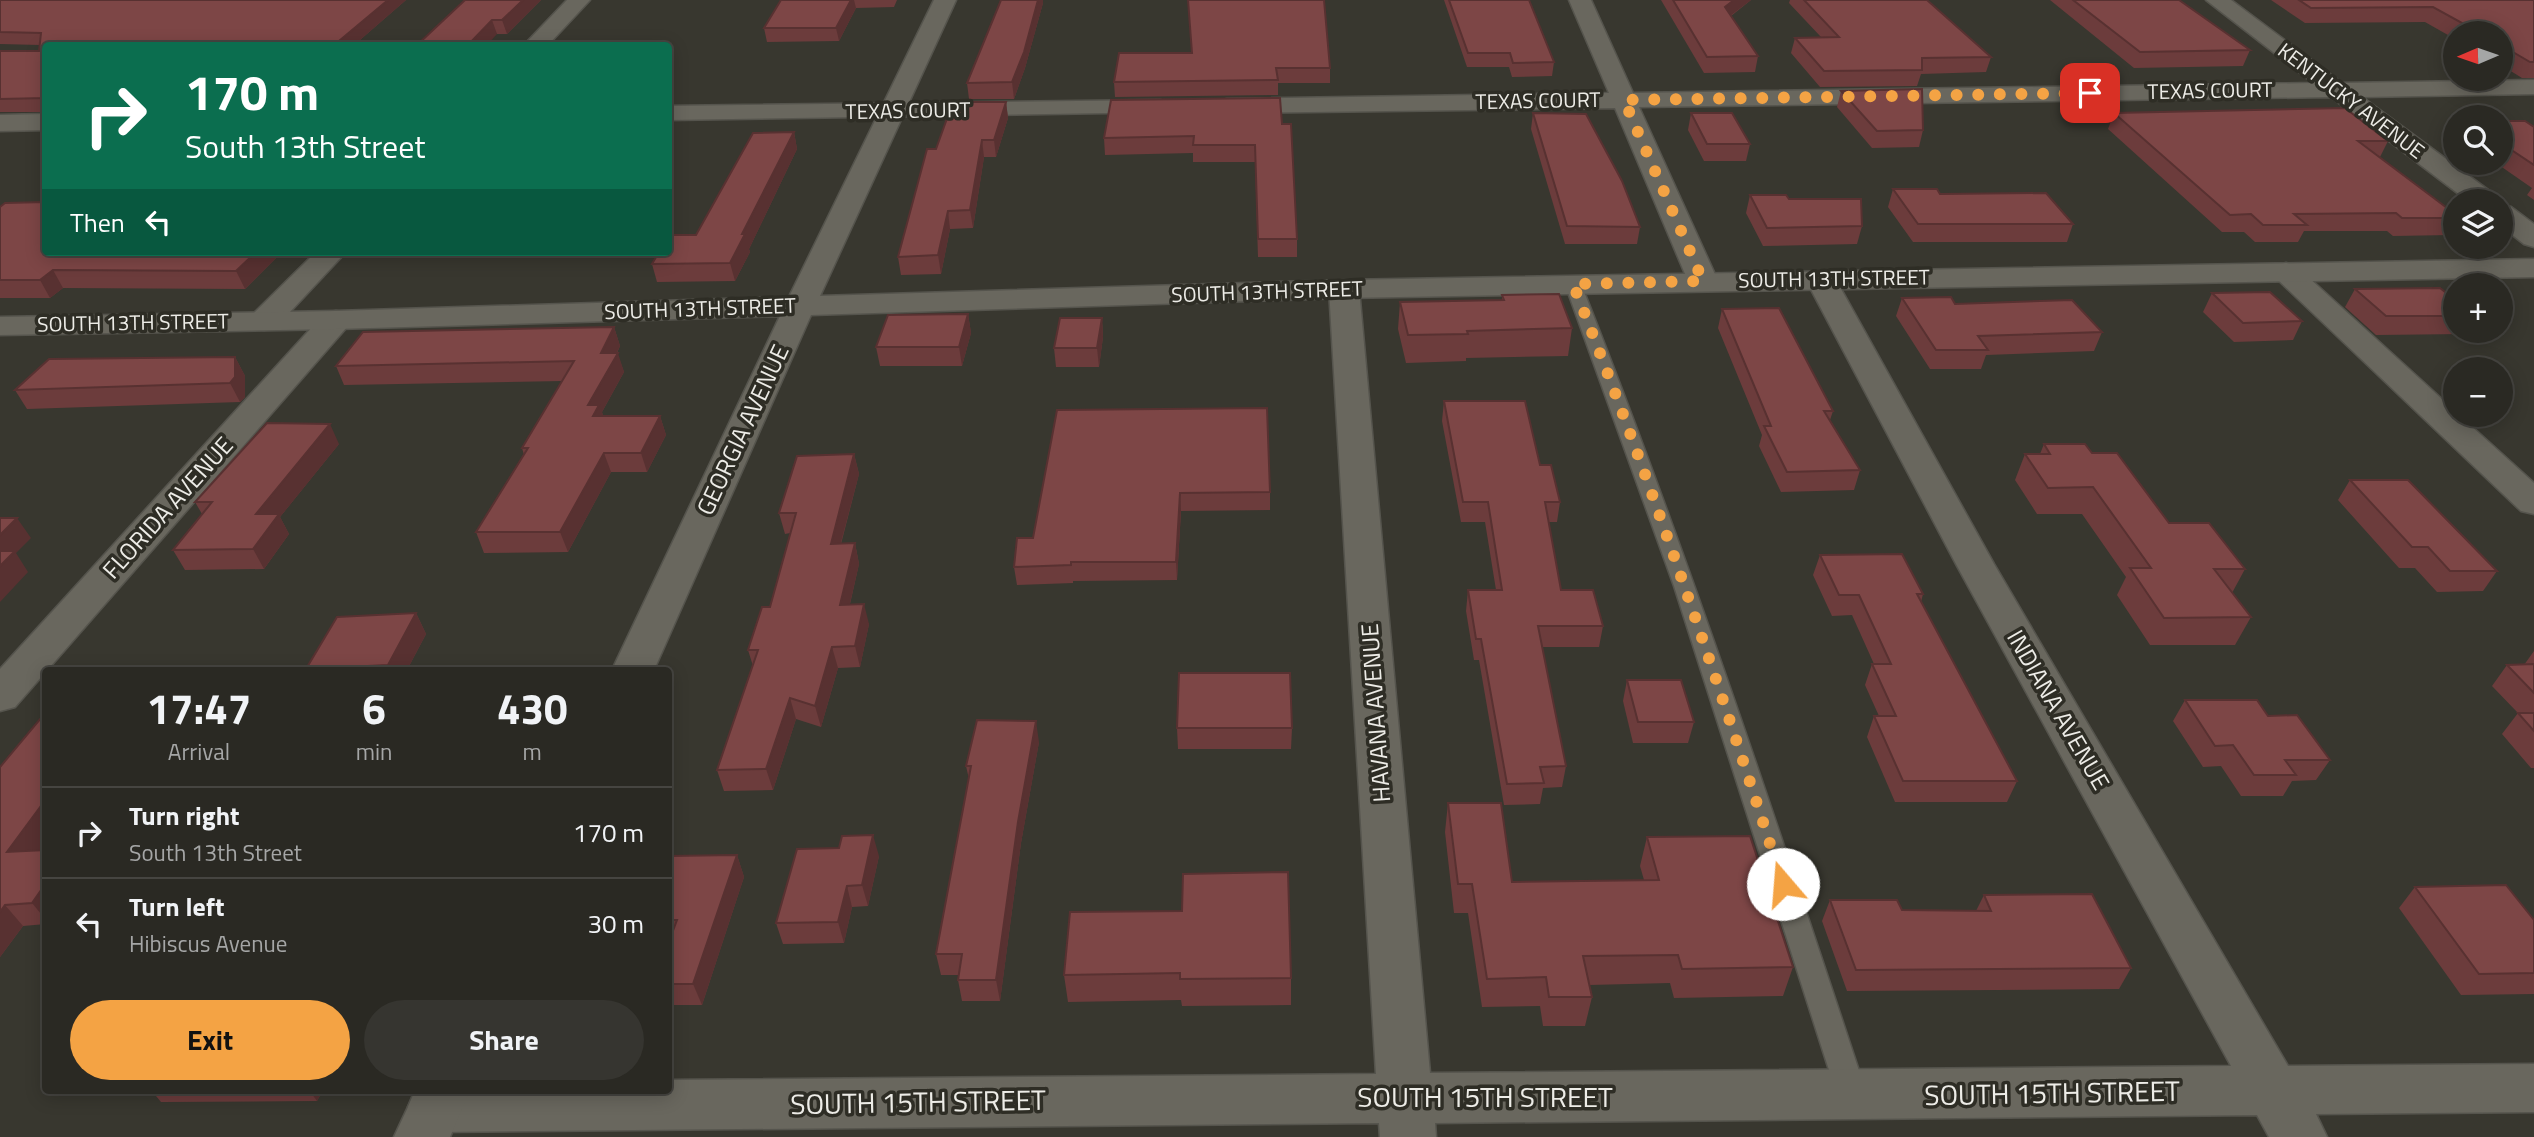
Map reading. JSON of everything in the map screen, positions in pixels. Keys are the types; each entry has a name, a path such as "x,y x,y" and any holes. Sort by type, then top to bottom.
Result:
{"street":[{"path":"538,42 579,0"},
{"name":"GEORGIA AVENUE","path":"635,667 945,0"},
{"path":"1580,0 1703,281"},
{"name":"KENTUCKY AVENUE","path":"2217,0 2469,189"},
{"name":"TEXAS COURT","path":"1208,106 2534,87"},
{"name":"TEXAS COURT","path":"672,113 1180,107"},
{"path":"0,123 42,122"},
{"path":"2513,222 2534,238"},
{"path":"264,321 328,256"},
{"name":"SOUTH 13TH STREET","path":"0,326 337,320 1344,289 2534,268"},
{"path":"2286,272 2534,503"},
{"name":"INDIANA AVENUE","path":"1821,280 1975,564 2300,1137"},
{"name":"HAVANA AVENUE","path":"1344,289 1407,1117"},
{"name":"FLORIDA AVENUE","path":"0,696 337,320"},
{"name":"SOUTH 15TH STREET","path":"433,1111 1407,1117 1852,1095 2534,1088"}],"lane":[{"path":"1573,284 1608,372 1714,672 1852,1095"}],"building":[{"path":"0,0 388,0 338,42 42,42 42,98 0,99 0,51 39,51 41,33 0,32"},
{"path":"465,0 523,0 502,20 492,20 471,42 420,42"},
{"path":"781,0 851,0 836,28 764,28"},
{"path":"1001,0 1038,0 1024,52 1012,82 967,83"},
{"path":"1188,0 1324,0 1330,68 1276,68 1278,80 1114,82 1119,53 1192,53"},
{"path":"1449,0 1529,0 1554,62 1513,63 1510,53 1468,53"},
{"path":"1673,0 1734,0 1725,7 1758,56 1707,57"},
{"path":"1804,0 1927,0 1991,57 1922,58 1922,70 1824,71 1795,38 1839,37"},
{"path":"2073,0 2179,0 2250,50 2140,52"},
{"path":"2299,0 2534,0 2534,62 2513,52 2513,21 2458,21 2433,7 2311,8"},
{"path":"1922,89 1923,130 1877,131 1841,91"},
{"path":"1280,98 1282,124 1291,124 1297,239 1258,239 1255,145 1193,145 1194,136 1104,138 1111,100"},
{"path":"960,102 1006,102 994,140 982,140 970,210 948,211 938,255 898,257 927,149 936,149 949,113 957,113"},
{"path":"2345,108 2388,141 2358,141 2443,205 2443,218 2402,218 2396,213 2294,214 2307,225 2263,225 2251,214 2230,215 2114,113"},
{"path":"1533,113 1586,114 1622,181 1640,227 1567,226"},
{"path":"1691,113 1732,113 1750,144 1707,144"},
{"path":"2513,121 2525,121 2534,127 2534,165 2513,151"},
{"path":"794,132 730,263 652,264 657,256 672,256 672,235 696,235 753,133"},
{"path":"1893,189 1937,189 1940,194 2046,193 2073,224 1918,224"},
{"path":"1750,195 1786,195 1789,199 1861,199 1862,226 1767,228"},
{"path":"42,202 42,256 252,256 236,271 53,270 40,280 0,280 0,207 5,203"},
{"path":"2440,288 2443,290 2443,316 2386,316 2355,289"},
{"path":"2270,292 2302,321 2243,323 2212,293"},
{"path":"1559,294 1572,328 1408,335 1400,302 1504,300 1502,295"},
{"path":"1951,297 1955,304 2072,300 2102,332 1978,336 1988,350 1936,350 1902,298"},
{"path":"1779,308 1833,411 1824,411 1860,470 1787,472 1764,426 1771,426 1722,309"},
{"path":"968,314 959,347 876,347 888,315"},
{"path":"1060,318 1102,318 1097,348 1054,348"},
{"path":"614,327 601,353 618,353 588,405 599,405 593,416 660,416 641,453 604,453 560,532 476,532 528,448 522,448 574,361 336,366 363,332"},
{"path":"235,357 235,377 230,383 15,390 49,359"},
{"path":"1444,401 1525,401 1540,465 1551,465 1560,502 1545,502 1561,590 1593,590 1603,626 1538,626 1566,766 1540,767 1544,783 1507,784 1481,639 1476,639 1468,590 1502,590 1488,502 1463,502"},
{"path":"1267,408 1270,492 1180,493 1176,562 1071,562 1071,565 1014,567 1017,538 1033,538 1057,410"},
{"path":"267,423 330,424 256,514 279,514 253,549 173,550 212,502 195,502"},
{"path":"2044,444 2085,444 2092,453 2117,453 2169,523 2209,523 2245,569 2214,569 2251,617 2164,618 2130,568 2151,568 2093,487 2048,488 2025,454 2050,454"},
{"path":"854,454 831,544 855,543 840,605 864,604 855,646 832,647 815,706 790,698 766,769 717,770 758,650 748,650 762,607 770,607 796,513 779,513 797,456"},
{"path":"2350,480 2408,480 2497,571 2450,571 2428,547 2412,547"},
{"path":"0,518 17,518 0,535"},
{"path":"0,551 15,551 0,566"},
{"path":"1902,554 1923,594 1917,594 2017,781 1903,781 1874,716 1896,716 1872,664 1891,664 1859,595 1839,595 1820,555"},
{"path":"416,613 388,665 307,667 337,617"},
{"path":"2534,664 2534,693 2507,665"},
{"path":"1179,673 1290,673 1292,728 1177,728"},
{"path":"1627,680 1681,680 1694,722 1638,722"},
{"path":"2185,700 2257,700 2268,716 2297,715 2330,760 2285,760 2296,775 2254,775 2233,745 2215,746"},
{"path":"2518,713 2534,713 2534,731"},
{"path":"42,718 42,804 7,852 42,850 42,889 32,903 5,905 0,912 0,767"},
{"path":"977,720 1036,721 1018,822 996,980 958,980 962,954 936,954 971,766 966,766"},
{"path":"1448,803 1501,803 1512,882 1659,880 1647,837 1750,836 1793,967 1682,969 1678,955 1583,956 1592,997 1549,997 1546,977 1487,979 1472,884 1458,884"},
{"path":"873,835 862,885 847,886 838,922 776,923 797,849 839,848 842,836"},
{"path":"737,855 693,984 672,984 672,933 677,920 672,920 672,856"},
{"path":"1288,872 1291,978 1180,979 1180,973 1064,975 1070,912 1182,911 1183,874"},
{"path":"2506,885 2534,920 2534,973 2479,974 2415,887"},
{"path":"2092,894 2131,968 1856,970 1830,900 1897,900 1902,910 1991,911 1984,895"}],"route":[{"path":"1783,884 1706,647 1608,372 1573,284 1703,281 1624,100 2090,93"}]}
